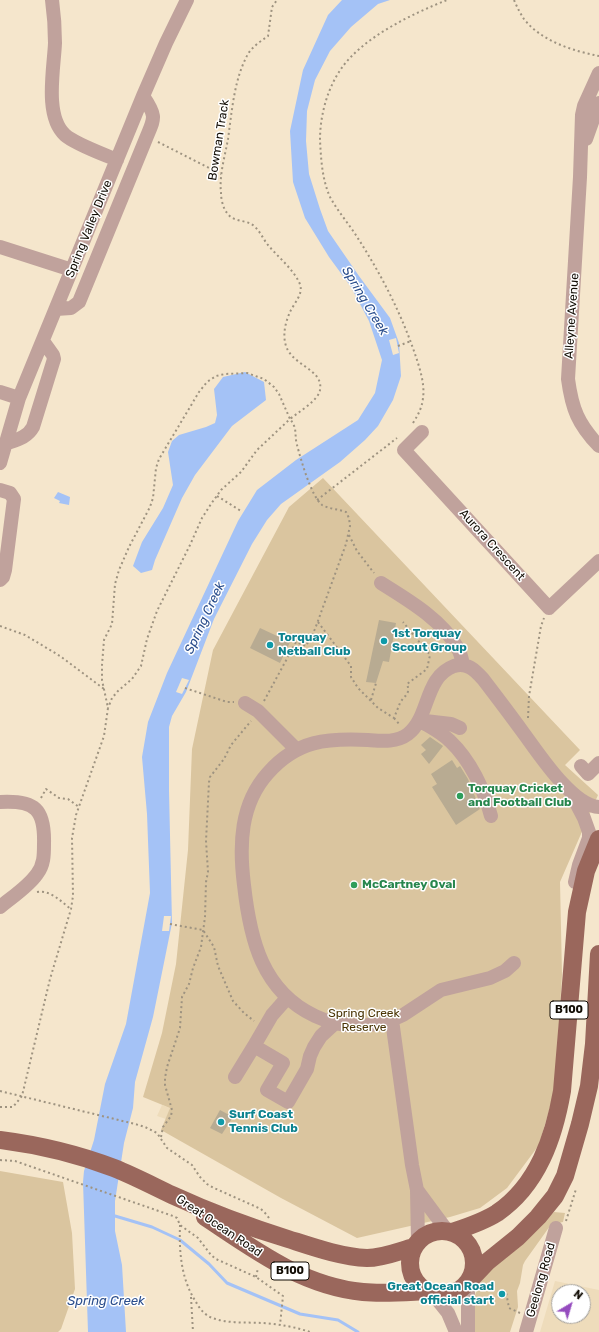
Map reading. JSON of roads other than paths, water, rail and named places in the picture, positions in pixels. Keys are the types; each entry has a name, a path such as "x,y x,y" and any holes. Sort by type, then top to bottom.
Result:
{"main road":[{"name":"B100","path":"416,1244 424,1236 432,1233 440,1231 450,1232 488,1218 509,1203 521,1191 546,1152 558,1116 562,1091 577,912 586,871 599,839"},
{"name":"B100","path":"430,1292 441,1295 450,1294 459,1290 487,1262 518,1237 538,1217 555,1196 565,1176 589,1086 594,1044 599,954"},
{"name":"Great Ocean Road","path":"0,1140 28,1144 71,1154 128,1174 172,1195 240,1223 314,1247 358,1257 379,1257 416,1244"},
{"name":"Great Ocean Road","path":"172,1195 264,1256 283,1267 320,1283 343,1289 366,1292 430,1292"},
{"path":"450,1232 464,1240 472,1252 474,1261 473,1271 469,1281"},
{"path":"416,1244 411,1259 411,1272 420,1286 430,1292"}],"street":[{"path":"52,0 55,42 52,103 55,121 64,134 117,160"},
{"name":"Spring Valley Drive","path":"0,463 19,398 143,96 187,0"},
{"name":"Alleyne Avenue","path":"599,73 584,106 582,116 568,379 570,396 580,424 599,446"},
{"path":"56,310 71,308 78,302 145,141 153,121 153,115 152,110 143,96"},
{"name":"Alleyne Avenue","path":"580,176 587,135 599,103"},
{"path":"0,247 72,270"},
{"path":"5,444 22,438 30,432 33,427 54,359 53,355 43,341"},
{"path":"0,392 19,398"},
{"name":"Aurora Crescent","path":"416,429 404,450 549,608 599,560"},
{"path":"0,490 10,493 14,499 5,570 3,577 0,580"},
{"path":"381,583 440,625 458,648 464,665"},
{"path":"514,963 505,971 490,978 441,990 392,1020 374,1024 359,1026 334,1024 299,1008 287,998 270,978 262,963 246,906 243,878 242,835 243,821 253,793 268,772 296,749 336,739 385,741 400,739 412,731 419,720 426,700 436,680 442,673 449,668 464,665 470,667 483,679 567,788 581,811 589,832 589,838 579,865 572,894 577,912"},
{"path":"245,703 258,711 296,749"},
{"path":"419,720 451,724 460,728"},
{"path":"419,720 450,741 459,751 487,800 491,816"},
{"path":"588,773 599,763"},
{"path":"567,788 588,804 599,807"},
{"path":"0,802 22,802 34,809 42,820 44,828 44,858 37,874 27,885 0,907"},
{"path":"235,1077 272,1015 287,998"},
{"path":"392,1020 412,1165 417,1190 416,1244"},
{"path":"254,1046 283,1063 267,1090 288,1102 307,1069 314,1047 321,1036 334,1024"},
{"path":"417,1190 450,1232"},
{"name":"Geelong Road","path":"526,1332 556,1228"},
{"path":"468,1332 469,1281"},
{"path":"430,1292 448,1313 456,1332"}],"water":[{"name":"Spring Creek","path":"342,0 390,0 378,4 351,27 330,51 315,80 307,111 306,141 309,174 328,231 390,318 399,343 401,376 393,400 378,426 365,440 340,462 281,504 267,520 252,544 214,619 186,692 172,716 169,727 169,791 172,923 153,1017 135,1082 133,1108 124,1143 115,1201 115,1231 122,1265 126,1332 88,1332 83,1182 84,1171 94,1140 105,1084 126,1024 150,893 147,814 142,757 148,722 167,673 238,521 257,490 296,460 358,420 375,393 382,360 369,321 351,287 329,257 305,218 293,182 290,131 303,70 328,15"},
{"path":"245,372 264,382 266,400 232,426 195,475 182,498 152,570 141,573 133,566 142,542 163,508 173,485 168,452 172,441 179,435 215,423 217,415 214,389 223,377"},
{"path":"58,492 70,497 69,505 59,503 60,501 54,498"}],"waterway":[{"path":"115,1216 152,1227 180,1240 209,1264 227,1283 300,1314 338,1320 358,1332"}],"place":[{"name":"1st Torquay Scout Group","path":"384,641"},
{"name":"Torquay Netball Club","path":"270,645"},
{"name":"Torquay Cricket and Football Club","path":"460,796"},
{"name":"McCartney Oval","path":"354,885"},
{"name":"Surf Coast Tennis Club","path":"221,1122"},
{"name":"Great Ocean Road official start","path":"502,1294"}],"park label":[{"name":"Spring Creek Reserve","path":"364,1021"}]}
